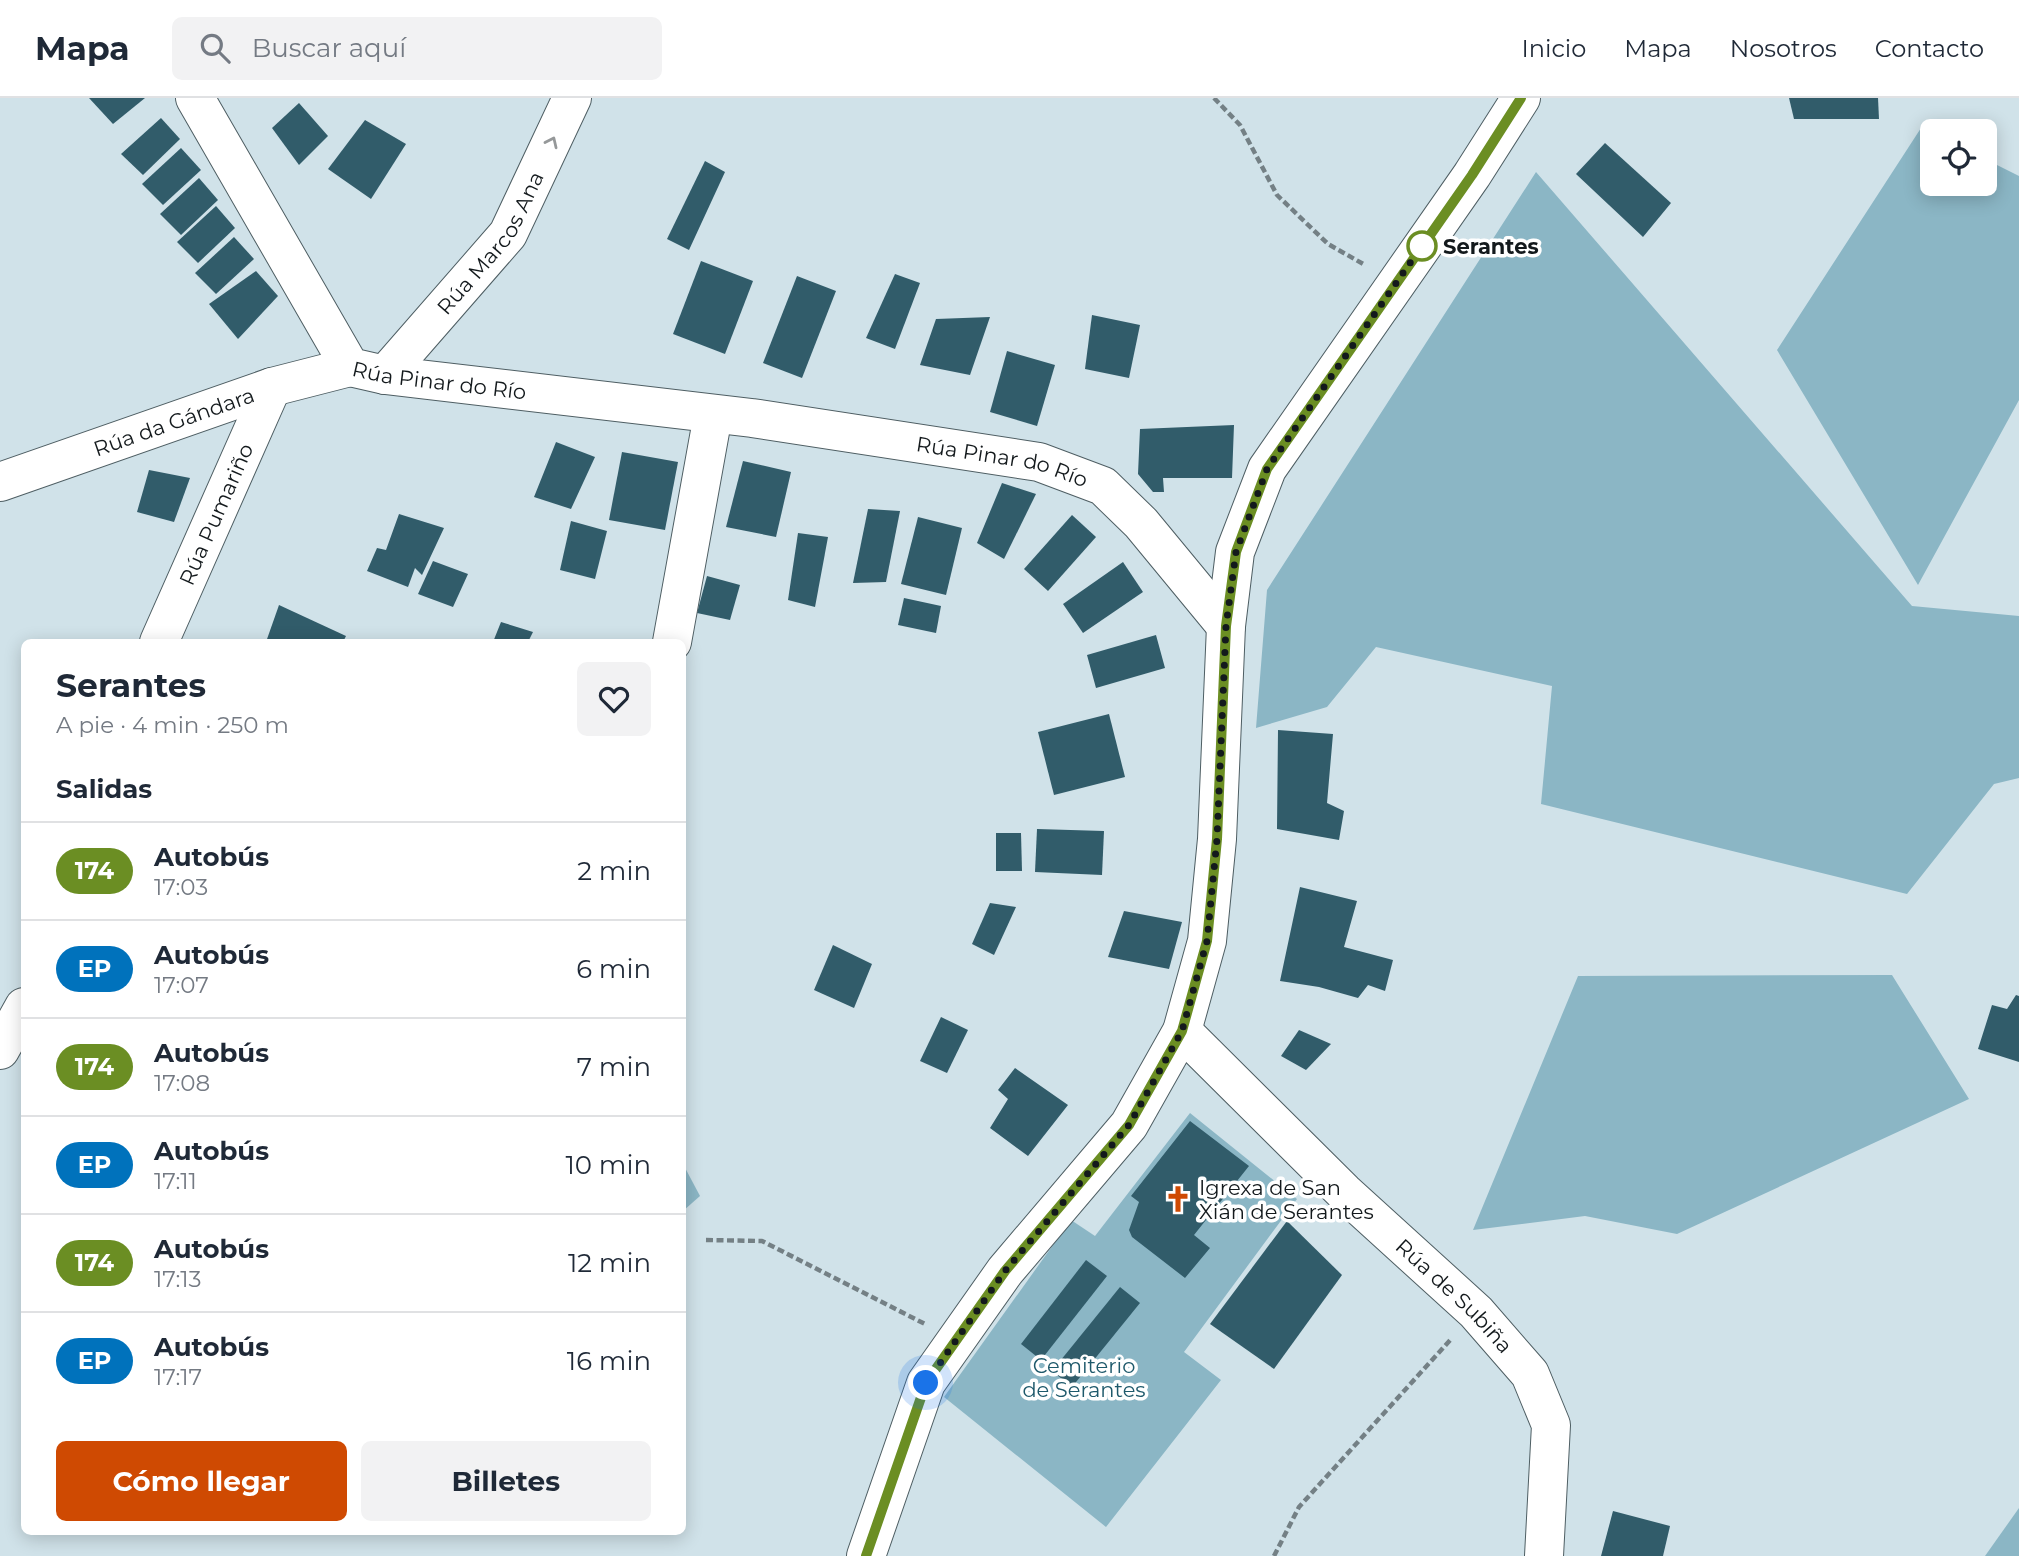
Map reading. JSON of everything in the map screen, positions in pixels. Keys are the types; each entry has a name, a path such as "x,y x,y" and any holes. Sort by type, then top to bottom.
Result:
{"street":[{"name":"Rúa Pinar do Río","path":"195,98 368,371 751,418 1039,462 1102,486 1141,523 1226,626"},
{"name":"Rúa Marcos Ana","path":"368,371 508,234 572,98"},
{"path":"866,1556 926,1383 1005,1271 1129,1125 1182,1031 1207,941 1217,839 1226,626 1236,552 1267,469 1472,175 1520,98 1536,98"},
{"name":"Rúa da Gándara","path":"0,482 272,387 368,371"},
{"name":"Rúa Pumariño","path":"160,639 272,387"},
{"path":"673,639 713,415"},
{"path":"0,1051 21,1012"},
{"name":"Rúa de Subiña","path":"1182,1031 1344,1192 1476,1312 1530,1374 1551,1425 1544,1556"}],"path":[{"path":"1214,98 1240,125 1277,195 1328,244 1395,284"},
{"path":"706,1240 762,1241 957,1341"},
{"path":"1274,1556 1299,1507 1476,1312"}],"green space":[{"path":"1920,130 1920,196 1997,196 1997,165 2019,176 2019,400 1918,585 1777,350"},
{"path":"1536,172 1912,606 2019,616 2019,778 1994,784 1907,894 1541,804 1552,686 1376,647 1327,707 1256,728 1267,590"},
{"path":"1892,975 1969,1099 1677,1234 1585,1216 1473,1230 1578,976"},
{"name":"Cemiterio de Serantes","path":"1190,1113 1297,1199 1184,1352 1221,1380 1106,1527 944,1397 1071,1220 1095,1236"},
{"path":"686,1170 700,1196 686,1208"},
{"path":"2019,1508 2019,1556 1985,1556"}],"building":[{"path":"89,98 145,98 113,124"},
{"path":"1789,98 1878,98 1879,119 1794,119"},
{"path":"299,103 328,136 299,165 272,128"},
{"path":"161,118 180,139 143,175 121,154"},
{"path":"365,120 406,144 371,199 328,169"},
{"path":"1605,143 1671,203 1643,237 1576,174"},
{"path":"181,148 201,170 163,205 142,184"},
{"path":"705,161 725,172 689,250 667,239"},
{"path":"199,178 218,200 181,235 160,214"},
{"path":"216,206 235,228 198,263 177,242"},
{"path":"234,237 254,259 216,294 195,273"},
{"path":"701,261 753,281 725,354 673,334"},
{"path":"256,271 278,296 238,339 209,304"},
{"path":"895,274 920,283 895,349 866,338"},
{"path":"797,276 836,291 802,378 763,363"},
{"path":"1092,315 1140,325 1129,378 1085,369"},
{"path":"990,317 970,375 920,365 936,319"},
{"path":"1007,351 1055,365 1037,426 990,412"},
{"path":"1234,425 1232,478 1163,478 1164,492 1153,492 1138,474 1140,429"},
{"path":"556,442 595,457 571,509 534,497"},
{"path":"622,452 678,462 665,530 609,520"},
{"path":"743,461 791,472 776,537 726,527"},
{"path":"149,470 190,478 174,522 137,512"},
{"path":"1002,483 1036,494 1004,559 977,543"},
{"path":"868,509 900,511 886,582 853,583"},
{"path":"399,514 444,528 422,575 415,568 408,587 367,571 377,548 386,550"},
{"path":"1072,515 1096,537 1048,591 1024,569"},
{"path":"918,517 962,528 946,595 901,584"},
{"path":"571,521 607,531 595,579 560,570"},
{"path":"798,533 828,537 815,607 788,600"},
{"path":"433,561 468,574 453,607 418,594"},
{"path":"1123,562 1143,592 1083,633 1063,604"},
{"path":"707,576 740,585 730,620 697,613"},
{"path":"904,598 941,606 936,633 898,625"},
{"path":"279,605 346,636 344,639 267,639"},
{"path":"501,622 533,632 530,639 494,639"},
{"path":"1156,635 1165,668 1096,688 1087,655"},
{"path":"1109,714 1125,777 1054,795 1038,732"},
{"path":"1278,730 1333,734 1327,803 1344,811 1339,840 1277,829"},
{"path":"1037,829 1104,831 1102,875 1035,872"},
{"path":"996,833 1021,833 1022,871 996,871"},
{"path":"1300,887 1357,901 1344,947 1393,960 1385,991 1368,985 1358,998 1319,987 1280,981"},
{"path":"990,903 1016,907 994,955 972,944"},
{"path":"1124,911 1182,922 1169,969 1108,957"},
{"path":"833,945 872,964 854,1008 814,990"},
{"path":"2016,995 2019,996 2019,1062 1978,1049 1992,1005 2007,1009"},
{"path":"941,1017 968,1030 947,1073 920,1061"},
{"path":"1299,1030 1331,1044 1306,1070 1281,1056"},
{"path":"1015,1068 1068,1105 1028,1156 990,1128 1008,1099 998,1090"},
{"name":"Igrexa de San Xián de Serantes","path":"1190,1121 1249,1166 1194,1235 1210,1248 1185,1278 1132,1237 1129,1230 1139,1202 1131,1196"},
{"path":"1287,1221 1342,1275 1274,1369 1210,1324"},
{"path":"1086,1260 1107,1276 1041,1360 1021,1344"},
{"path":"1120,1287 1140,1303 1072,1387 1052,1371"},
{"path":"1613,1511 1670,1526 1663,1556 1601,1556"}],"bus line":[{"name":"174","path":"866,1556 926,1383 1005,1271 1129,1125 1182,1031 1207,941 1217,839 1226,626 1236,552 1267,469 1472,175 1521,98"}],"place":[{"name":"Serantes","path":"1422,246"},
{"name":"Igrexa de San Xián de Serantes","path":"1178,1199"}],"route":[{"path":"926,1383 1005,1271 1129,1125 1182,1031 1207,941 1217,839 1226,626 1236,552 1267,469 1426,240 1422,246"}]}
